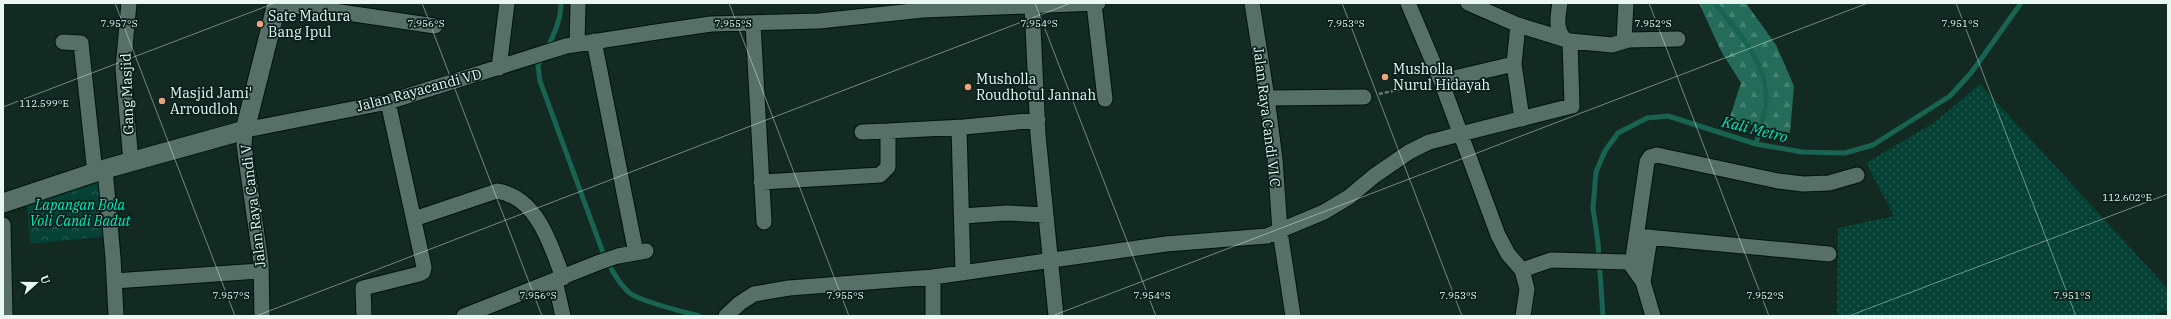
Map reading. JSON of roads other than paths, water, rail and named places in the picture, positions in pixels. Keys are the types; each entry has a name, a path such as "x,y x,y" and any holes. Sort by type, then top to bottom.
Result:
{"street":[{"name":"Gang Masjid","path":"129,3 123,69 131,162"},
{"path":"498,68 506,3"},
{"path":"572,45 578,3"},
{"name":"Jalan Raya Candi VI C","path":"1252,3 1275,159 1280,231 1293,316"},
{"path":"1408,3 1441,81 1459,134 1498,235 1508,254 1522,270 1527,289 1523,316"},
{"path":"1468,3 1518,25 1567,40 1612,45 1624,41 1678,39"},
{"path":"727,316 740,303 754,294 789,288 933,277 1051,262 1166,244 1267,236 1324,212 1349,197 1374,176 1409,152 1429,142 1572,106 1567,40 1558,30 1557,20 1560,3"},
{"path":"1624,41 1626,3"},
{"path":"277,4 435,26"},
{"name":"Jalan Raya Candi V","path":"262,316 261,271 256,220 244,145 245,130 277,4"},
{"path":"1096,4 1105,99"},
{"name":"Jalan Rayacandi VD","path":"245,130 388,102 572,45 594,41 711,24 819,21 923,10 1032,5 1096,4"},
{"path":"1032,5 1038,120 1056,316"},
{"path":"753,24 764,222"},
{"path":"1518,25 1514,64 1522,119"},
{"path":"464,316 600,262 618,256 641,252 594,41"},
{"path":"63,42 81,44 100,171 114,280 116,316"},
{"path":"1441,81 1514,64"},
{"path":"1267,98 1364,97"},
{"path":"364,316 363,288 423,272 424,267 388,102"},
{"path":"862,132 959,128 1038,120"},
{"path":"959,128 963,273"},
{"path":"3,203 100,171 245,130"},
{"path":"761,182 880,175 888,167 888,131"},
{"path":"1653,316 1643,282 1646,162 1650,158 1658,155 1778,181 1803,184 1829,183 1857,176"},
{"path":"414,219 497,191 507,193 530,210 540,222 559,279 563,316"},
{"path":"962,216 1006,213 1046,215"},
{"path":"3,224 5,316"},
{"path":"1628,263 1643,237"},
{"path":"1643,237 1829,254"},
{"path":"1522,270 1551,260 1566,259 1628,263 1643,282"},
{"path":"114,280 261,271"},
{"path":"933,277 933,316"}],"waterway":[{"path":"547,49 555,32 561,9 561,3"},
{"path":"1715,3 1750,49 1762,74 1766,102 1756,144"},
{"name":"Kali Metro","path":"1603,316 1598,243 1593,208 1596,172 1605,151 1618,133 1647,118 1668,116 1756,144 1802,152 1845,153 1873,145 1950,96 1971,73 2021,3"},
{"path":"542,58 538,65 540,81 602,250 614,274 626,290 637,297 699,316"}],"place":[{"name":"Sate Madura Bang Ipul","path":"260,24"},
{"name":"Musholla Nurul Hidayah","path":"1385,77"},
{"name":"Musholla Roudhotul Jannah","path":"968,87"},
{"name":"Masjid Jami' Arroudloh","path":"162,101"}],"park label":[{"name":"Lapangan Bola Voli Candi Badut","path":"80,214"}]}
